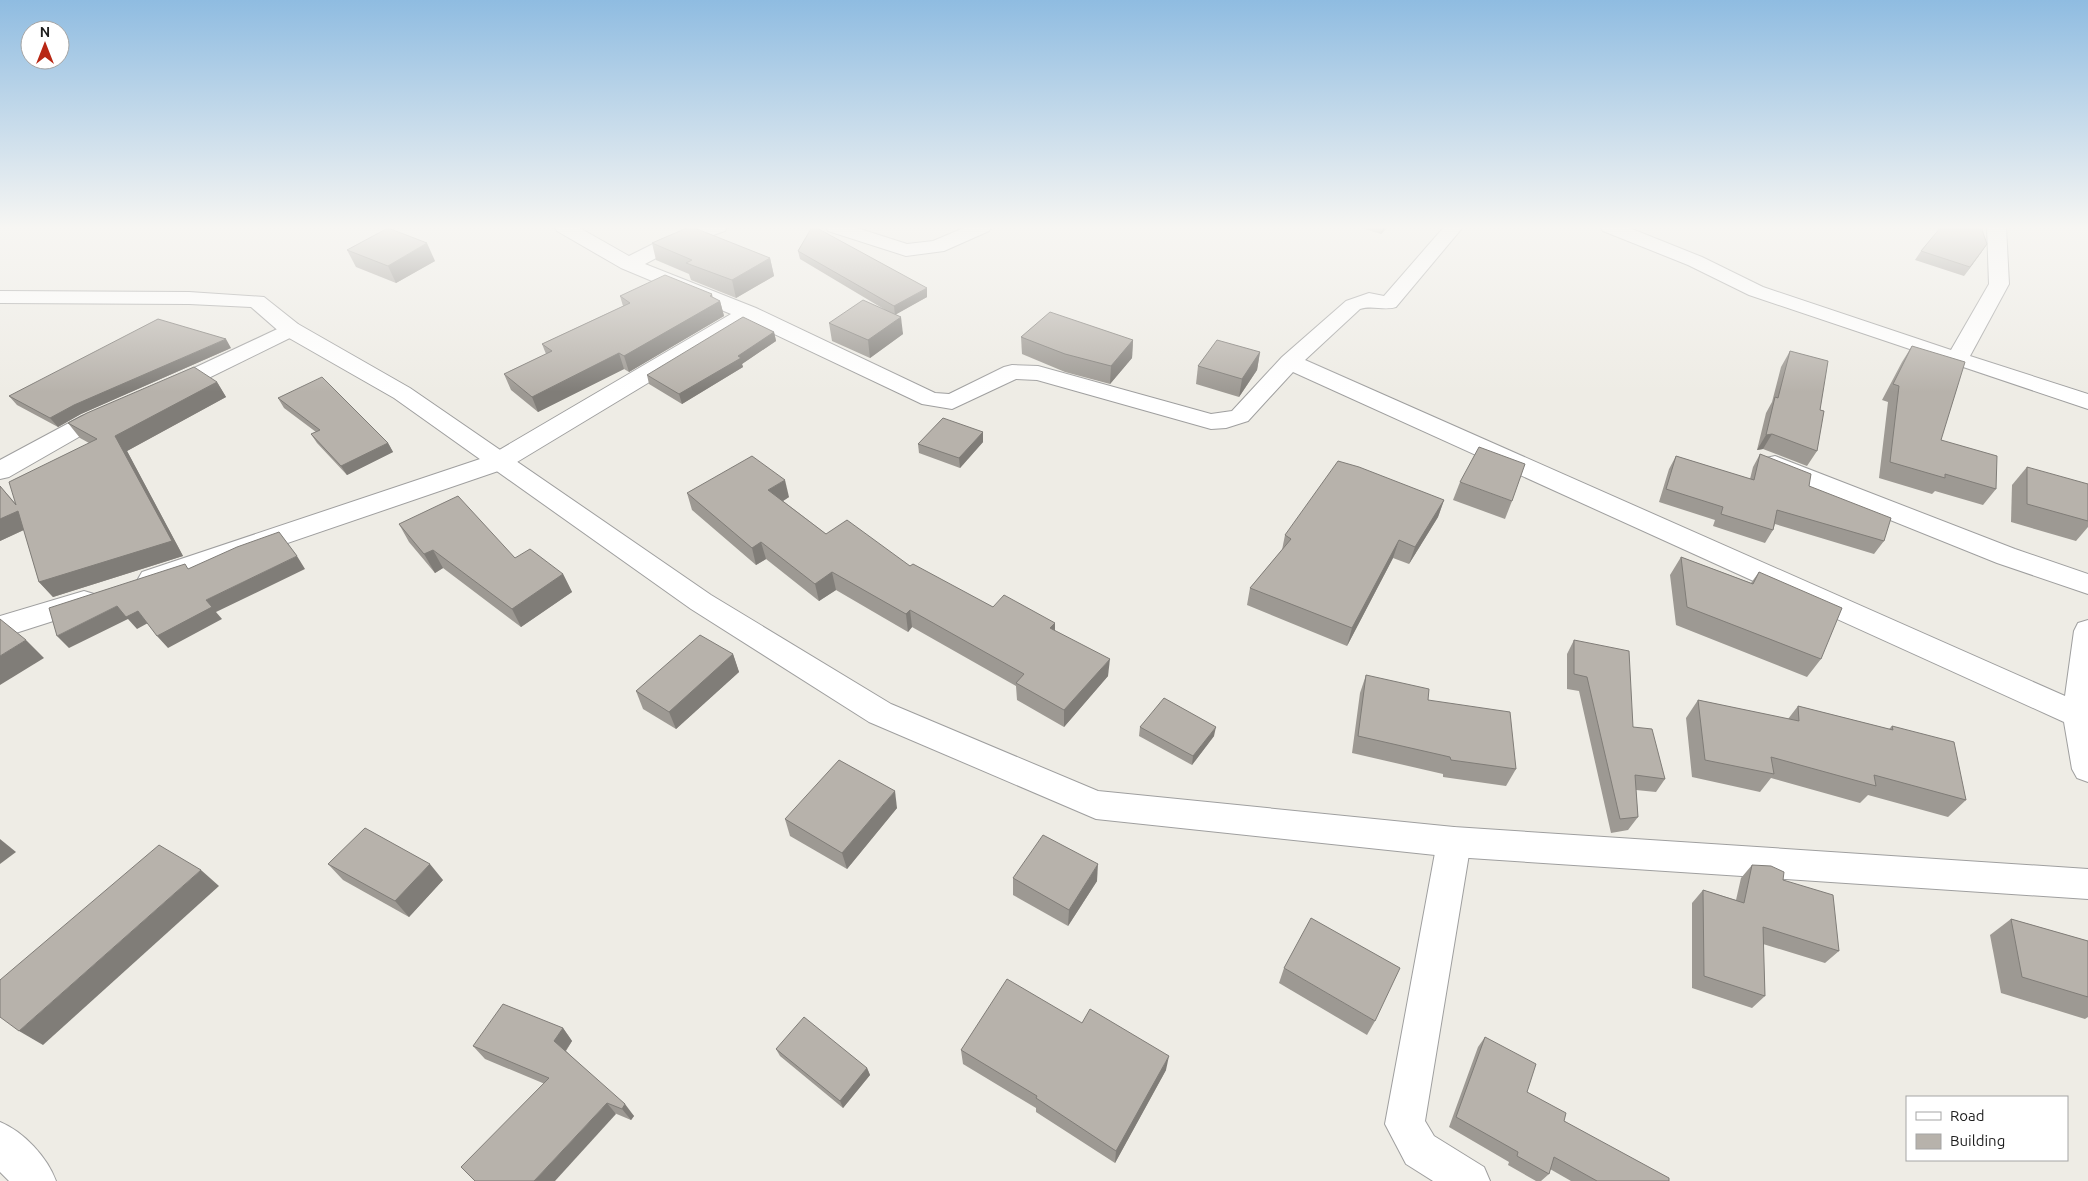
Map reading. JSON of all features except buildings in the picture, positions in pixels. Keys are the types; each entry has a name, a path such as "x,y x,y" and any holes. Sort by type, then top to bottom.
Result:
{"street":[{"path":"673,282 748,312 930,399 952,402 1012,372 1038,373 1211,422 1226,422 1240,416 1290,362 1353,305 1369,299 1389,302 1406,282"},
{"path":"1738,282 1756,291 2088,402"},
{"path":"1957,359 1999,282"},
{"path":"0,297 189,298 257,301 290,329 402,393 498,462 701,602 880,714 1096,805 1454,842 2088,884"},
{"path":"0,627 118,590 498,462 748,312"},
{"path":"150,396 290,329"},
{"path":"1290,362 2083,717"},
{"path":"0,471 90,422 124,407"},
{"path":"1762,459 2006,556 2088,584"},
{"path":"2088,631 2083,717 2088,770"},
{"path":"1454,842 1405,1124 1420,1150 1470,1181"},
{"path":"0,1142 36,1181"}]}
